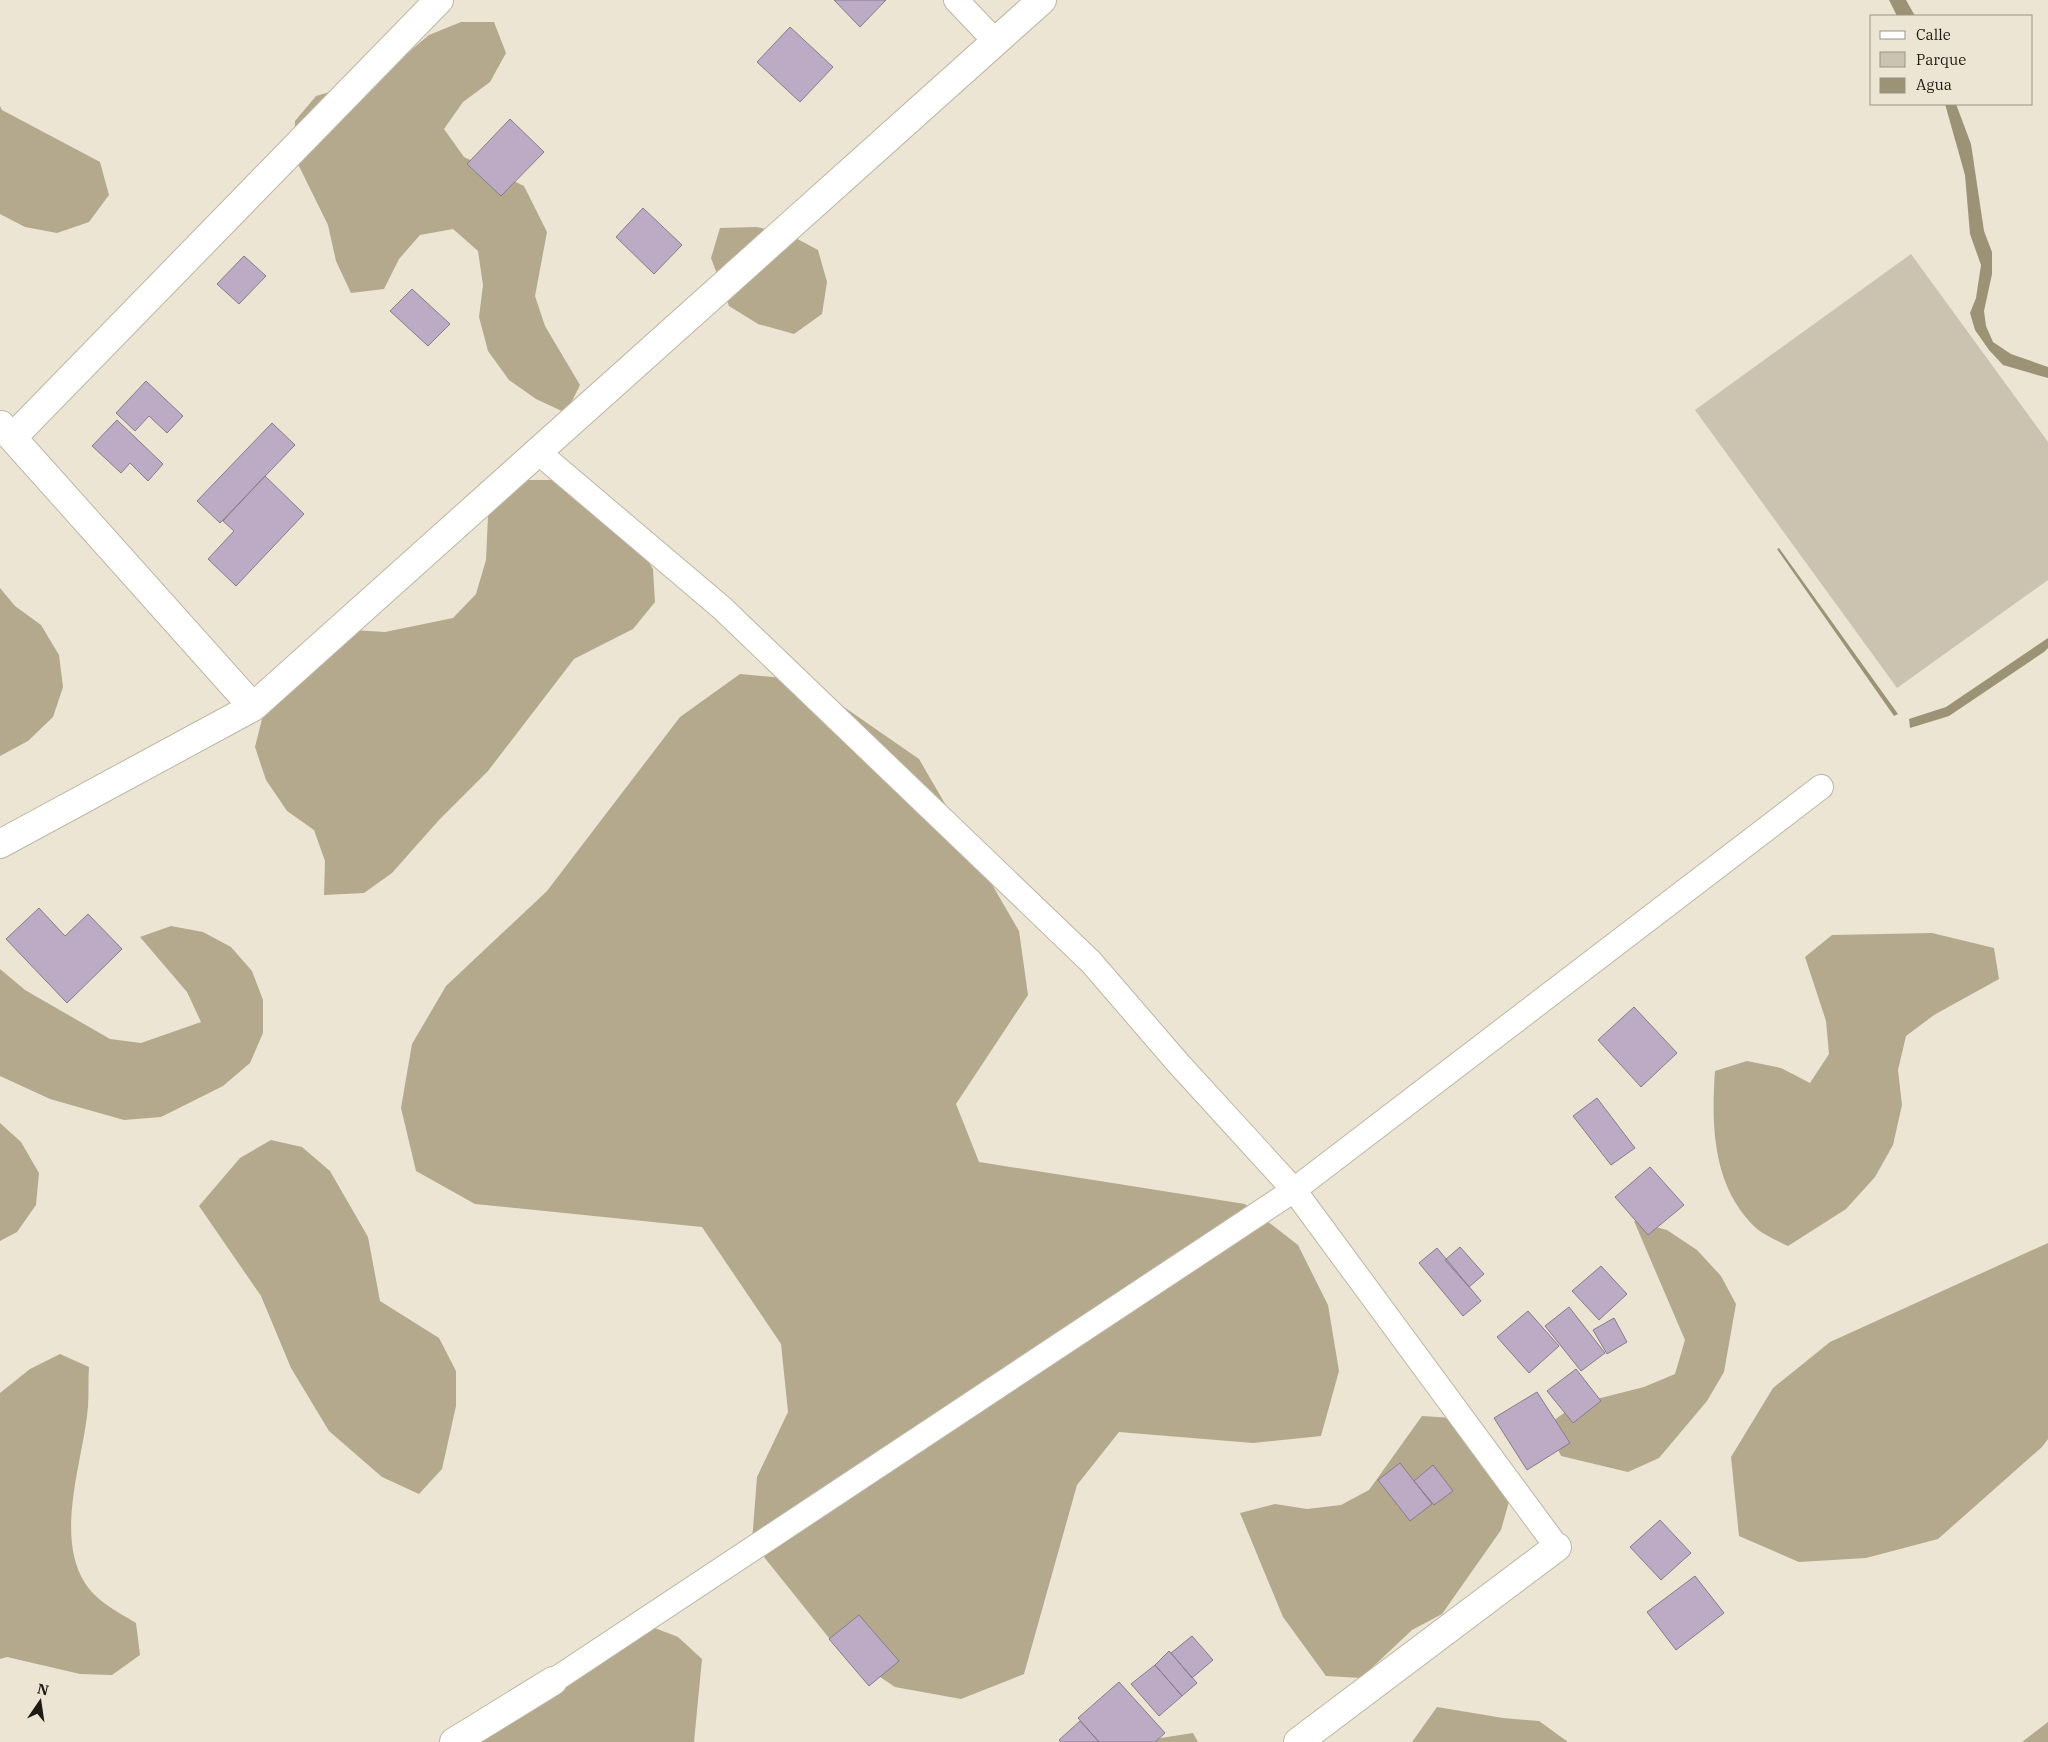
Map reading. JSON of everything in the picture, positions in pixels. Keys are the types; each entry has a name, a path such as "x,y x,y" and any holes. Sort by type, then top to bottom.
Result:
{"street":[{"path":"253,707 7,430 439,0"},
{"path":"0,844 253,707 1042,0"},
{"path":"1298,1742 1557,1547"},
{"path":"454,1742 553,1681"}],"lane":[{"path":"956,0 996,42"},
{"path":"538,452 722,608 1091,962 1178,1063 1294,1190 1557,1547"},
{"path":"553,1681 1294,1190 1820,787"}],"green space":[{"path":"1911,254 2048,442 2048,580 1897,688 1695,410"}],"shaded area":[{"path":"461,22 494,22 506,53 490,82 463,102 444,129 464,157 524,186 547,232 535,296 545,326 580,385 566,413 536,399 509,380 488,351 479,317 483,285 478,251 453,229 420,235 399,259 384,289 351,293 336,261 328,225 294,156 295,121 316,96 378,78 429,35"},
{"path":"0,106 2,110 100,162 109,195 89,222 57,233 25,227 0,214"},
{"path":"757,227 788,234 818,250 827,282 822,314 794,334 758,324 729,306 711,258 720,228"},
{"path":"521,480 556,480 635,540 653,569 655,602 633,629 574,659 488,771 439,820 392,873 364,893 324,895 325,861 314,830 287,811 266,780 255,747 263,715 352,630 385,632 453,618 476,594 486,560 489,495"},
{"path":"0,588 15,606 41,625 59,655 63,687 53,717 28,741 0,756"},
{"path":"740,674 805,680 919,759 1019,931 1028,995 956,1104 979,1162 1245,1204 1298,1245 1328,1305 1339,1371 1321,1436 1253,1443 1119,1432 1077,1485 1024,1674 961,1699 895,1687 837,1648 752,1542 757,1477 788,1412 781,1344 702,1227 475,1204 416,1171 401,1108 412,1044 446,986 547,891 680,717"},
{"path":"171,926 203,932 231,947 252,971 263,1000 263,1033 250,1063 223,1086 161,1117 124,1120 50,1099 0,1076 0,969 25,990 110,1039 141,1043 201,1022 187,992 140,937"},
{"path":"1932,933 1994,948 1999,979 1934,1015 1906,1036 1898,1070 1902,1105 1893,1145 1875,1177 1846,1209 1788,1246 1768,1236 1757,1229 1742,1213 1731,1195 1723,1176 1715,1135 1715,1071 1747,1061 1781,1068 1810,1083 1829,1054 1826,1021 1805,957 1832,935"},
{"path":"0,1123 21,1142 39,1173 36,1205 17,1232 0,1241"},
{"path":"271,1140 302,1147 330,1171 368,1237 380,1301 439,1338 456,1371 456,1406 442,1469 419,1494 382,1477 329,1431 291,1368 261,1296 199,1206 240,1158"},
{"path":"1634,1221 1667,1230 1697,1250 1721,1276 1736,1304 1724,1372 1707,1401 1659,1458 1628,1472 1561,1456 1547,1425 1577,1404 1644,1387 1675,1374 1685,1340"},
{"path":"2048,1243 2048,1439 2042,1447 1938,1539 1866,1558 1799,1562 1739,1536 1731,1457 1773,1388 1830,1342"},
{"path":"60,1354 89,1367 88,1406 71,1519 72,1542 76,1564 85,1583 95,1595 108,1606 136,1623 140,1655 112,1675 80,1674 7,1657 0,1659 0,1393 30,1369"},
{"path":"1422,1416 1453,1418 1510,1498 1501,1530 1442,1614 1412,1630 1361,1678 1326,1676 1283,1617 1240,1513 1275,1504 1307,1509 1341,1505 1369,1490"},
{"path":"647,1625 678,1637 702,1659 694,1742 467,1742"},
{"path":"1437,1707 1503,1718 1539,1721 1568,1742 1412,1742"},
{"path":"2048,1722 2048,1742 2022,1742"},
{"path":"1193,1733 1198,1742 1135,1742"}],"water":[{"path":"1889,0 1906,0 1914,15 1896,15"},
{"path":"1945,105 1956,105 1971,144 1984,231 1992,252 1992,274 1984,311 1986,326 1993,342 2011,354 2048,367 2048,378 2003,365 1989,350 1975,330 1970,313 1976,298 1981,265 1970,234 1965,175"},
{"path":"1779,548 1898,714 1894,716 1777,549"},
{"path":"2048,638 2048,648 2044,652 1949,716 1910,728 1909,719 1946,707"}],"building":[{"path":"834,0 886,0 860,27"},
{"path":"790,27 833,67 800,102 757,62"},
{"path":"510,119 544,152 501,196 467,164"},
{"path":"643,208 682,245 654,274 616,237"},
{"path":"244,256 266,276 239,304 217,284"},
{"path":"412,289 450,324 428,346 390,311"},
{"path":"146,381 183,416 167,433 149,416 135,431 116,413"},
{"path":"117,420 163,464 148,481 130,463 121,473 92,446"},
{"path":"272,423 295,445 220,523 197,501"},
{"path":"265,476 304,514 236,586 208,559 234,531 223,521"},
{"path":"39,908 65,936 88,914 122,949 67,1003 6,939"},
{"path":"1634,1007 1677,1053 1641,1087 1598,1040"},
{"path":"1597,1098 1635,1148 1611,1165 1573,1116"},
{"path":"1650,1167 1684,1205 1648,1235 1615,1197"},
{"path":"1460,1247 1484,1274 1469,1287 1445,1260"},
{"path":"1437,1248 1481,1301 1463,1316 1419,1263"},
{"path":"1601,1266 1627,1294 1599,1320 1572,1291"},
{"path":"1569,1307 1605,1353 1581,1371 1545,1326"},
{"path":"1528,1311 1559,1346 1529,1373 1497,1337"},
{"path":"1614,1318 1627,1342 1607,1354 1593,1330"},
{"path":"1576,1369 1601,1401 1573,1423 1547,1391"},
{"path":"1537,1392 1570,1443 1527,1470 1494,1418"},
{"path":"1400,1463 1432,1504 1410,1521 1378,1480"},
{"path":"1433,1465 1453,1491 1434,1505 1414,1481"},
{"path":"1660,1520 1691,1553 1661,1580 1630,1547"},
{"path":"1695,1576 1724,1613 1676,1650 1647,1612"},
{"path":"859,1615 899,1661 869,1686 829,1639"},
{"path":"1192,1636 1213,1660 1192,1678 1171,1653"},
{"path":"1169,1651 1197,1683 1182,1696 1155,1665"},
{"path":"1155,1665 1182,1696 1159,1716 1131,1684"},
{"path":"1119,1682 1165,1733 1155,1742 1099,1742 1078,1718"},
{"path":"1080,1721 1099,1742 1061,1742 1059,1740"}]}
